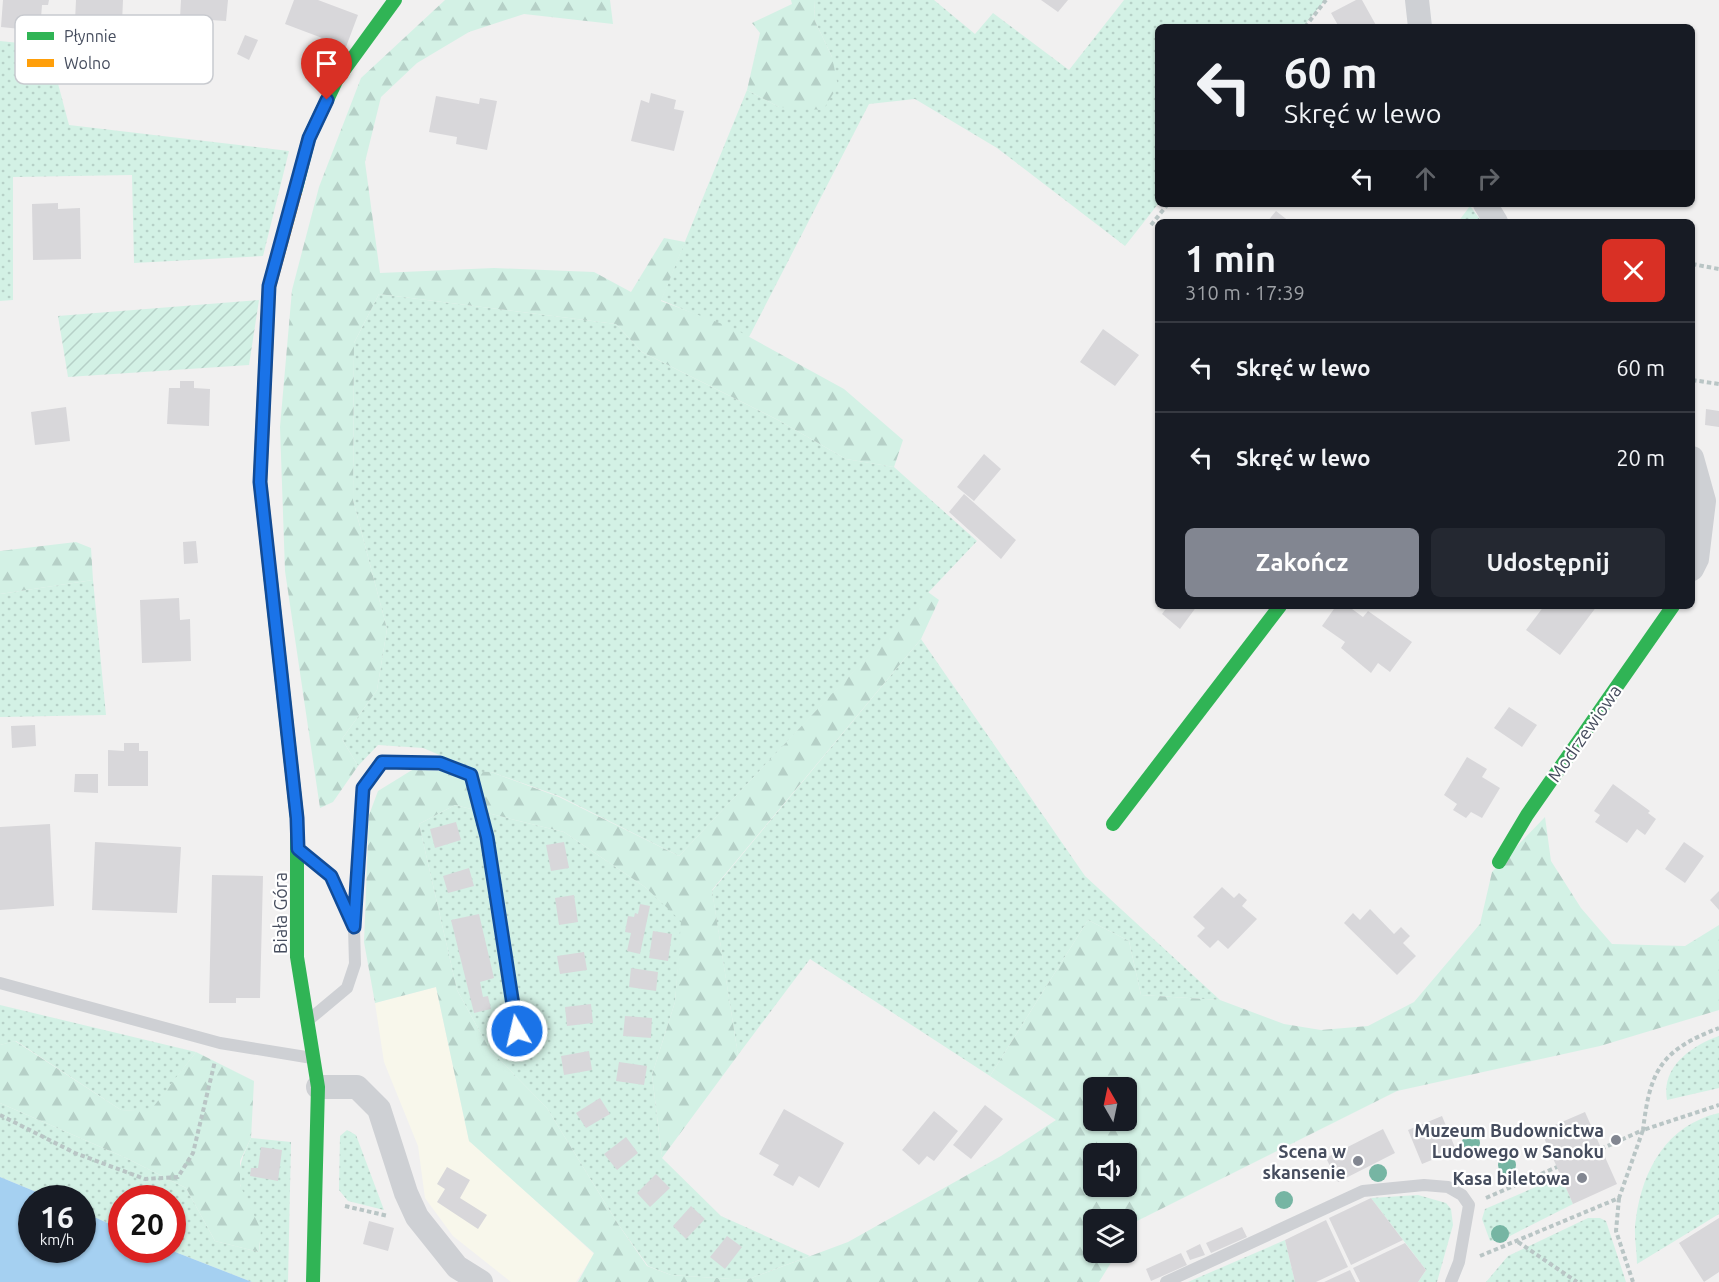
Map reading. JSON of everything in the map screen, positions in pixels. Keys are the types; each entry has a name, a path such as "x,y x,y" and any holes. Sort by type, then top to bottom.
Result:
{"street":[{"name":"Biała Góra","path":"313,1282 318,1087 297,957 297,818 260,482 269,286 309,138 336,81 395,0"},
{"path":"1417,0 1420,24"},
{"path":"1695,469 1704,501 1695,563"},
{"path":"1113,824 1278,609"},
{"name":"Modrzewiowa","path":"1499,862 1527,815 1670,609"},
{"path":"318,1087 357,1087 379,1109 417,1217 457,1267 481,1282"}],"lane":[{"path":"307,1020 347,988 354,964 354,927 363,788 382,762 440,763 471,775 487,837 521,1053"},
{"path":"298,849 331,876 354,927"},
{"path":"0,982 220,1043 314,1058"},
{"path":"1166,1282 1363,1191 1424,1185 1448,1188 1462,1195 1469,1205 1459,1262 1451,1282"}],"path":[{"path":"1307,24 1326,0"},
{"path":"1156,219 1166,207"},
{"path":"1151,225 1155,220"},
{"path":"1695,265 1719,269"},
{"path":"1695,380 1719,384"},
{"path":"1633,1282 1616,1231 1618,1198 1643,1130 1647,1093 1653,1075 1668,1057 1693,1038 1719,1029"},
{"path":"0,1116 75,1153 145,1179 178,1177 193,1153 202,1107 220,1043"},
{"path":"1601,1149 1643,1130 1719,1105"},
{"path":"1469,1205 1557,1167"},
{"path":"1459,1262 1489,1254 1618,1198"},
{"path":"343,1205 392,1217 389,1209"},
{"path":"1518,1241 1577,1282"}],"shaded area":[{"path":"436,987 469,1140 594,1254 576,1282 511,1282 453,1236 425,1198 418,1146 384,1062 375,1003"}],"green space":[{"path":"445,0 610,0 613,24 524,14 469,32 417,63 381,97 365,162 380,273 494,268 594,272 631,292 664,238 685,242 661,301 733,328 844,389 903,440 894,467 846,459 778,420 642,352 616,324 379,294 354,343 353,500 387,629 377,690 342,739 358,766 333,802 320,808 285,571 280,427 292,290 319,187 361,78"},
{"path":"791,0 815,0 814,19 832,57 838,86 823,110 779,107 747,90 760,33 752,23 792,4"},
{"path":"815,0 934,0 975,34 993,13 1069,70 1124,0 1325,0 1305,24 1155,24 1156,207 1125,246 997,148 915,99 869,104 749,337 661,300 747,90 779,107 832,57 814,19"},
{"path":"0,41 15,43 15,84 58,84 69,125 289,151 263,256 134,263 132,175 13,177 13,300 0,301"},
{"path":"1471,207 1480,219 1460,219"},
{"path":"379,294 616,324 642,352 778,420 846,459 894,467 977,541 679,856 559,796 491,772 480,772 423,748 378,745 358,766 342,739 377,690 387,629 353,500 354,343"},
{"path":"259,300 249,365 68,377 58,316"},
{"path":"76,542 91,548 93,580 0,594 0,551"},
{"path":"93,580 106,715 0,717 0,594"},
{"path":"928,592 939,600 921,639 712,890 738,1055 662,1158 652,1075 675,1002 681,921 645,887 564,832 455,805 419,824 457,990 490,1050 547,1108 618,1224 647,1266 671,1275 746,1280 848,1242 1001,1156 1056,1120 990,1076 1088,920 1129,941 1141,995 1220,1000 1284,1024 1321,1030 1368,1026 1414,1002 1480,924 1492,872 1545,817 1551,861 1581,908 1612,944 1685,946 1719,925 1719,1010 1600,1046 1397,1091 1137,1221 1137,1209 1083,1209 1083,1263 1111,1263 1099,1282 578,1282 594,1253 469,1141 436,987 375,1003 364,942 369,815 378,791 412,770 491,772 559,797 679,856"},
{"path":"921,639 1085,876 1220,1000 1141,995 1129,941 1088,920 990,1076 810,959 738,1055 712,891"},
{"path":"455,805 564,832 645,887 682,921 675,1002 652,1075 662,1158 721,1216 810,1256 746,1280 671,1275 648,1266 618,1224 547,1108 490,1050 457,990 419,824"},
{"path":"0,1005 196,1052 150,1112 121,1110 16,1041 0,1045"},
{"path":"1719,1036 1719,1088 1667,1100 1666,1088 1669,1077 1680,1059 1708,1040"},
{"path":"15,1041 121,1110 150,1111 196,1052 254,1081 251,1138 240,1161 240,1185 261,1230 259,1252 215,1241 186,1185 180,1185 126,1158 0,1103 0,1045"},
{"path":"0,1103 126,1158 180,1185 108,1185 108,1223 96,1218 96,1185 19,1185 0,1177"},
{"path":"1719,1113 1719,1214 1637,1264 1635,1224 1639,1200 1652,1166 1672,1139 1685,1128"},
{"path":"347,1130 356,1135 384,1210 348,1201 339,1190 340,1136"},
{"path":"251,1138 291,1142 288,1282 252,1282 186,1256 186,1188 215,1241 259,1252 260,1240 257,1223 242,1194 240,1184 239,1172 242,1161"},
{"path":"1561,1176 1573,1204 1506,1238 1490,1241 1482,1219 1485,1209"},
{"path":"1418,1195 1446,1203 1451,1209 1453,1225 1437,1282 1418,1282 1426,1270 1371,1198"},
{"path":"1588,1218 1600,1218 1606,1221 1626,1282 1486,1282 1508,1256"},
{"path":"1285,1240 1295,1282 1188,1282"}],"water":[{"path":"0,1177 19,1185 18,1263 96,1263 96,1218 108,1223 108,1263 186,1263 186,1256 252,1282 0,1282"}],"building":[{"path":"3,0 49,0 48,5 42,5 41,15 15,15 15,28 1,27"},
{"path":"76,0 123,0 122,15 75,15"},
{"path":"181,0 228,0 226,21 213,20 213,15 180,15"},
{"path":"294,0 318,0 358,15 346,47 285,24"},
{"path":"1041,0 1068,0 1058,12"},
{"path":"1356,0 1362,0 1375,24 1337,24 1331,13"},
{"path":"245,35 258,40 249,60 237,54"},
{"path":"651,93 676,100 674,109 684,111 674,151 631,141 641,100 649,103"},
{"path":"436,96 479,104 480,98 497,101 487,150 456,144 457,137 429,132"},
{"path":"58,203 58,209 80,208 81,259 33,260 32,204"},
{"path":"1276,211 1286,219 1269,219"},
{"path":"1103,329 1139,355 1115,386 1080,362"},
{"path":"180,381 194,381 194,388 210,389 209,426 167,424 169,388 180,388"},
{"path":"66,407 70,441 35,445 31,412"},
{"path":"1706,409 1719,411 1719,427 1705,425"},
{"path":"984,454 1001,469 974,501 957,487"},
{"path":"964,494 1016,540 1001,559 949,512"},
{"path":"196,541 198,563 184,564 183,542"},
{"path":"179,598 180,620 190,619 191,661 142,663 140,600"},
{"path":"1166,609 1195,609 1180,629 1162,614"},
{"path":"1334,609 1352,609 1363,617 1368,611 1412,642 1390,672 1378,663 1371,673 1341,648 1345,642 1322,626"},
{"path":"1542,609 1595,609 1560,655 1526,630"},
{"path":"1509,707 1537,725 1522,747 1494,728"},
{"path":"35,725 36,746 12,748 11,726"},
{"path":"124,743 139,743 139,751 148,751 148,786 108,786 108,750 124,751"},
{"path":"1467,757 1487,769 1482,777 1500,788 1482,818 1471,812 1466,818 1453,810 1457,804 1444,795"},
{"path":"75,774 98,774 98,793 74,792"},
{"path":"1613,784 1650,811 1648,813 1656,819 1645,835 1637,829 1627,843 1595,822 1600,815 1594,811"},
{"path":"456,822 461,840 435,848 430,829"},
{"path":"50,824 54,906 0,910 0,827"},
{"path":"95,842 181,847 177,913 92,910"},
{"path":"564,842 569,868 551,871 546,845"},
{"path":"1684,842 1704,856 1685,883 1665,869"},
{"path":"469,868 474,886 448,893 443,876"},
{"path":"212,875 263,876 260,998 236,998 236,1003 209,1003"},
{"path":"1222,887 1234,898 1239,893 1247,900 1242,906 1257,919 1228,949 1218,940 1210,948 1197,936 1205,928 1193,917"},
{"path":"1719,891 1719,910 1710,900"},
{"path":"574,895 578,922 559,925 555,898"},
{"path":"640,904 650,906 640,954 627,951 631,933 625,932 628,916 634,917 635,913 638,914"},
{"path":"1370,909 1394,934 1401,927 1410,936 1403,943 1416,956 1397,975 1344,923 1353,913 1360,920"},
{"path":"479,914 494,978 480,982 483,997 488,996 491,1009 474,1013 451,920"},
{"path":"653,931 672,934 668,961 649,958"},
{"path":"584,952 587,970 560,974 557,956"},
{"path":"631,968 658,972 656,991 629,987"},
{"path":"591,1004 593,1023 567,1026 565,1007"},
{"path":"625,1016 652,1018 651,1038 623,1036"},
{"path":"589,1051 592,1070 564,1075 561,1056"},
{"path":"619,1062 647,1066 644,1085 616,1081"},
{"path":"600,1098 610,1114 586,1128 576,1113"},
{"path":"985,1105 1003,1119 971,1159 953,1145"},
{"path":"784,1109 844,1143 819,1188 799,1176 793,1186 773,1175 779,1165 759,1154"},
{"path":"934,1111 958,1131 934,1161 927,1156 919,1165 902,1150"},
{"path":"1585,1112 1617,1184 1573,1204 1541,1131"},
{"path":"1442,1116 1456,1150 1422,1164 1408,1130"},
{"path":"1383,1129 1395,1153 1338,1182 1326,1158"},
{"path":"626,1137 638,1153 617,1170 604,1154"},
{"path":"261,1147 282,1150 278,1181 250,1176 251,1168 258,1168"},
{"path":"447,1167 470,1180 460,1198 487,1215 478,1229 437,1202 445,1189 437,1184"},
{"path":"656,1174 670,1188 650,1207 637,1193"},
{"path":"1371,1198 1403,1240 1351,1265 1329,1218"},
{"path":"691,1206 705,1219 686,1239 673,1226"},
{"path":"1719,1218 1719,1272 1704,1282 1679,1243"},
{"path":"1326,1220 1348,1267 1316,1282 1295,1282 1285,1240"},
{"path":"369,1221 394,1228 388,1251 363,1244"},
{"path":"1242,1227 1247,1237 1211,1253 1206,1243"},
{"path":"727,1236 742,1247 725,1269 710,1257"},
{"path":"1405,1243 1426,1270 1418,1282 1360,1282 1353,1268"},
{"path":"1200,1244 1205,1255 1190,1260 1186,1251"},
{"path":"1181,1253 1187,1265 1151,1281 1146,1269"},
{"path":"1350,1270 1356,1282 1324,1282"}],"traffic: fast":[{"path":"295,192 309,138 336,81 395,0"},
{"path":"270,573 297,818 297,957 318,1087 313,1282"},
{"path":"1113,824 1278,609"},
{"path":"1499,862 1527,815 1671,609"}],"traffic: slow":[{"path":"270,573 260,482 269,287 295,192"}],"place":[{"name":"Muzeum Budownictwa Ludowego w Sanoku","path":"1616,1140"},
{"name":"Scena w skansenie","path":"1358,1161"},
{"name":"Kasa biletowa","path":"1582,1178"}],"route":[{"path":"327,100 309,138 269,286 260,482 297,818 298,849 331,876 354,927 363,788 382,762 440,763 471,775 487,837 517,1031"}]}
